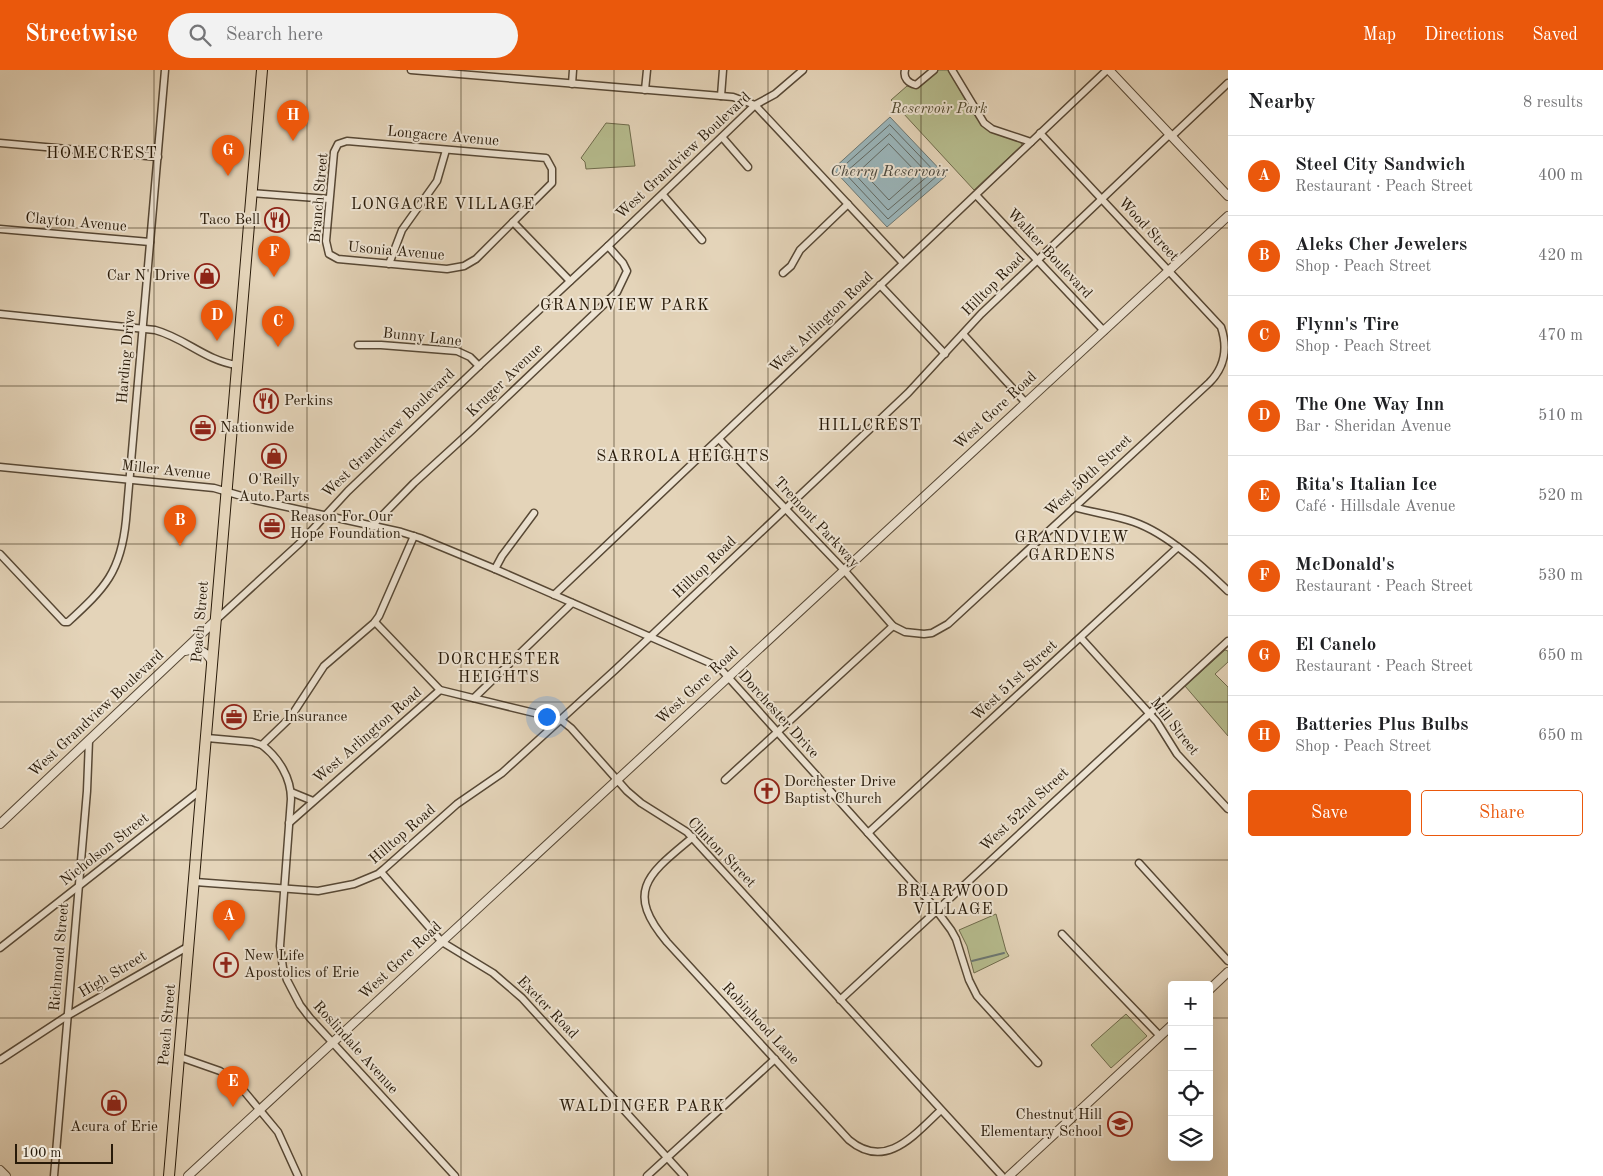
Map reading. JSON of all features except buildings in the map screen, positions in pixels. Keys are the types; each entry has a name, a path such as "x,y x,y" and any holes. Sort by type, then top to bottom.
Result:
{"main road":[{"name":"Peach Street","path":"169,1176 262,70"}],"street":[{"name":"Harding Drive","path":"0,554 64,622 68,622 104,588 115,570 124,537 165,70"},
{"path":"411,70 499,74 572,84 740,99 755,105 903,263"},
{"path":"572,84 573,70"},
{"path":"645,90 647,70"},
{"path":"721,96 722,70"},
{"name":"West Grandview Boulevard","path":"0,824 294,548 348,491 663,195 755,105 775,94 803,70"},
{"path":"905,70 904,77 911,84 916,85 934,70"},
{"path":"952,70 984,123 992,129 1031,142"},
{"path":"1108,70 1228,196"},
{"name":"West Arlington Road","path":"554,595 1108,70"},
{"name":"Hilltop Road","path":"194,882 310,891 328,890 354,884 381,872 457,804 502,773 561,720 908,393 981,314 1037,260 1228,83"},
{"name":"Wood Street","path":"1040,133 1219,323 1226,335 1228,349"},
{"path":"722,138 748,167"},
{"name":"Longacre Avenue","path":"338,144 347,141 546,158"},
{"path":"0,143 158,157"},
{"name":"Branch Street","path":"329,254 326,241 334,152 338,144"},
{"path":"389,264 402,230 437,181 446,150"},
{"name":"Usonia Avenue","path":"329,254 343,260 447,269 464,266 476,259 551,186 551,166 546,158"},
{"path":"252,193 330,199"},
{"path":"663,195 702,240"},
{"name":"Walker Boulevard","path":"976,195 1104,331"},
{"path":"784,273 791,266 800,250 848,204"},
{"name":"West Gore Road","path":"188,1176 1228,216"},
{"path":"513,222 570,281"},
{"name":"Clayton Avenue","path":"0,229 150,242"},
{"name":"Kruger Avenue","path":"372,526 414,483 617,292 627,271 623,263 608,246"},
{"path":"880,285 945,354"},
{"path":"0,314 142,327 167,333 205,355 225,364 237,365"},
{"path":"963,334 1026,403"},
{"name":"Bunny Lane","path":"358,346 381,345 457,351 470,357 479,366"},
{"name":"West 50th Street","path":"893,626 914,634 932,633 941,629 1217,374 1226,361 1228,349"},
{"name":"Tremont Parkway","path":"719,439 844,570 893,626"},
{"name":"Miller Avenue","path":"0,467 209,487 326,515"},
{"path":"1074,507 1135,522 1178,547 1207,570 1228,591"},
{"path":"495,570 502,556 534,514"},
{"name":"Dorchester Drive","path":"326,515 414,536 554,595 721,669 936,910 956,939 969,980 977,996 1038,1063"},
{"path":"206,738 252,742 262,746 290,718 324,666 375,622 414,536"},
{"name":"West 51st Street","path":"868,833 1178,547"},
{"path":"474,698 572,603"},
{"path":"375,622 440,690"},
{"path":"725,780 893,626"},
{"name":"Mill Street","path":"1081,638 1163,729 1177,754 1228,809"},
{"name":"West 52nd Street","path":"840,1000 1228,641"},
{"path":"183,652 194,649 203,651 213,663"},
{"name":"West Arlington Road","path":"289,823 440,690"},
{"name":"Clinton Street","path":"440,690 561,720 641,803 680,826 693,837 1002,1176"},
{"name":"Richmond Street","path":"54,1176 87,791 89,740"},
{"name":"Roslindale Avenue","path":"262,746 274,757 284,771 291,792 279,939 283,968 290,987 300,1005 333,1044 456,1176"},
{"name":"Nicholson Street","path":"0,948 202,790"},
{"name":"West Arlington Road","path":"291,792 313,801"},
{"name":"Robinhood Lane","path":"693,837 653,874 644,893 646,912 654,927 667,942 856,1146 879,1152 897,1148 941,1110"},
{"path":"1139,863 1228,960"},
{"name":"Exeter Road","path":"381,872 442,942 493,973 522,998 684,1176"},
{"path":"1062,934 1160,1036"},
{"name":"High Street","path":"0,1060 67,1016 189,946"},
{"path":"1213,986 1228,972"},
{"path":"1009,1176 1171,1026"},
{"path":"180,1057 205,1064 226,1074 239,1085 260,1109 281,1138 298,1176"},
{"path":"647,1176 775,1059"},
{"path":"0,1170 6,1176"}],"green space":[{"name":"Reservoir Park","path":"938,70 949,70 982,125 995,133 1020,141 1022,145 974,190 891,100 907,86 921,85"},
{"path":"606,123 629,125 635,166 586,169 585,162 581,158"},
{"path":"1225,650 1228,651 1228,662 1215,674 1228,687 1228,736 1185,686"},
{"path":"996,914 1009,956 974,973 967,946 959,930"},
{"path":"1126,1014 1147,1036 1111,1068 1091,1045"}],"water":[{"name":"Cherry Reservoir","path":"890,117 946,176 887,227 833,169"}],"waterway":[{"path":"972,961 1004,953"}],"place":[{"name":"Batteries Plus Bulbs","path":"293,141"},
{"name":"El Canelo","path":"228,176"},
{"name":"Taco Bell","path":"277,220"},
{"name":"Car N' Drive","path":"207,276"},
{"name":"McDonald's","path":"274,277"},
{"name":"The One Way Inn","path":"217,341"},
{"name":"Flynn's Tire","path":"278,347"},
{"name":"Perkins","path":"266,401"},
{"name":"Nationwide","path":"203,428"},
{"name":"O'Reilly Auto Parts","path":"274,456"},
{"name":"Reason For Our Hope Foundation","path":"272,526"},
{"name":"Aleks Cher Jewelers","path":"180,546"},
{"name":"Erie Insurance","path":"234,717"},
{"name":"Dorchester Drive Baptist Church","path":"767,791"},
{"name":"Steel City Sandwich","path":"229,941"},
{"name":"New Life Apostolics of Erie","path":"226,965"},
{"name":"Acura of Erie","path":"114,1103"},
{"name":"Rita's Italian Ice","path":"233,1107"},
{"name":"Chestnut Hill Elementary School","path":"1120,1124"}],"district":[{"name":"HOMECREST","path":"102,154"},
{"name":"LONGACRE VILLAGE","path":"443,205"},
{"name":"GRANDVIEW PARK","path":"625,306"},
{"name":"HILLCREST","path":"870,426"},
{"name":"SARROLA HEIGHTS","path":"683,457"},
{"name":"GRANDVIEW GARDENS","path":"1072,547"},
{"name":"DORCHESTER HEIGHTS","path":"499,669"},
{"name":"BRIARWOOD VILLAGE","path":"953,901"},
{"name":"WALDINGER PARK","path":"642,1107"}]}
